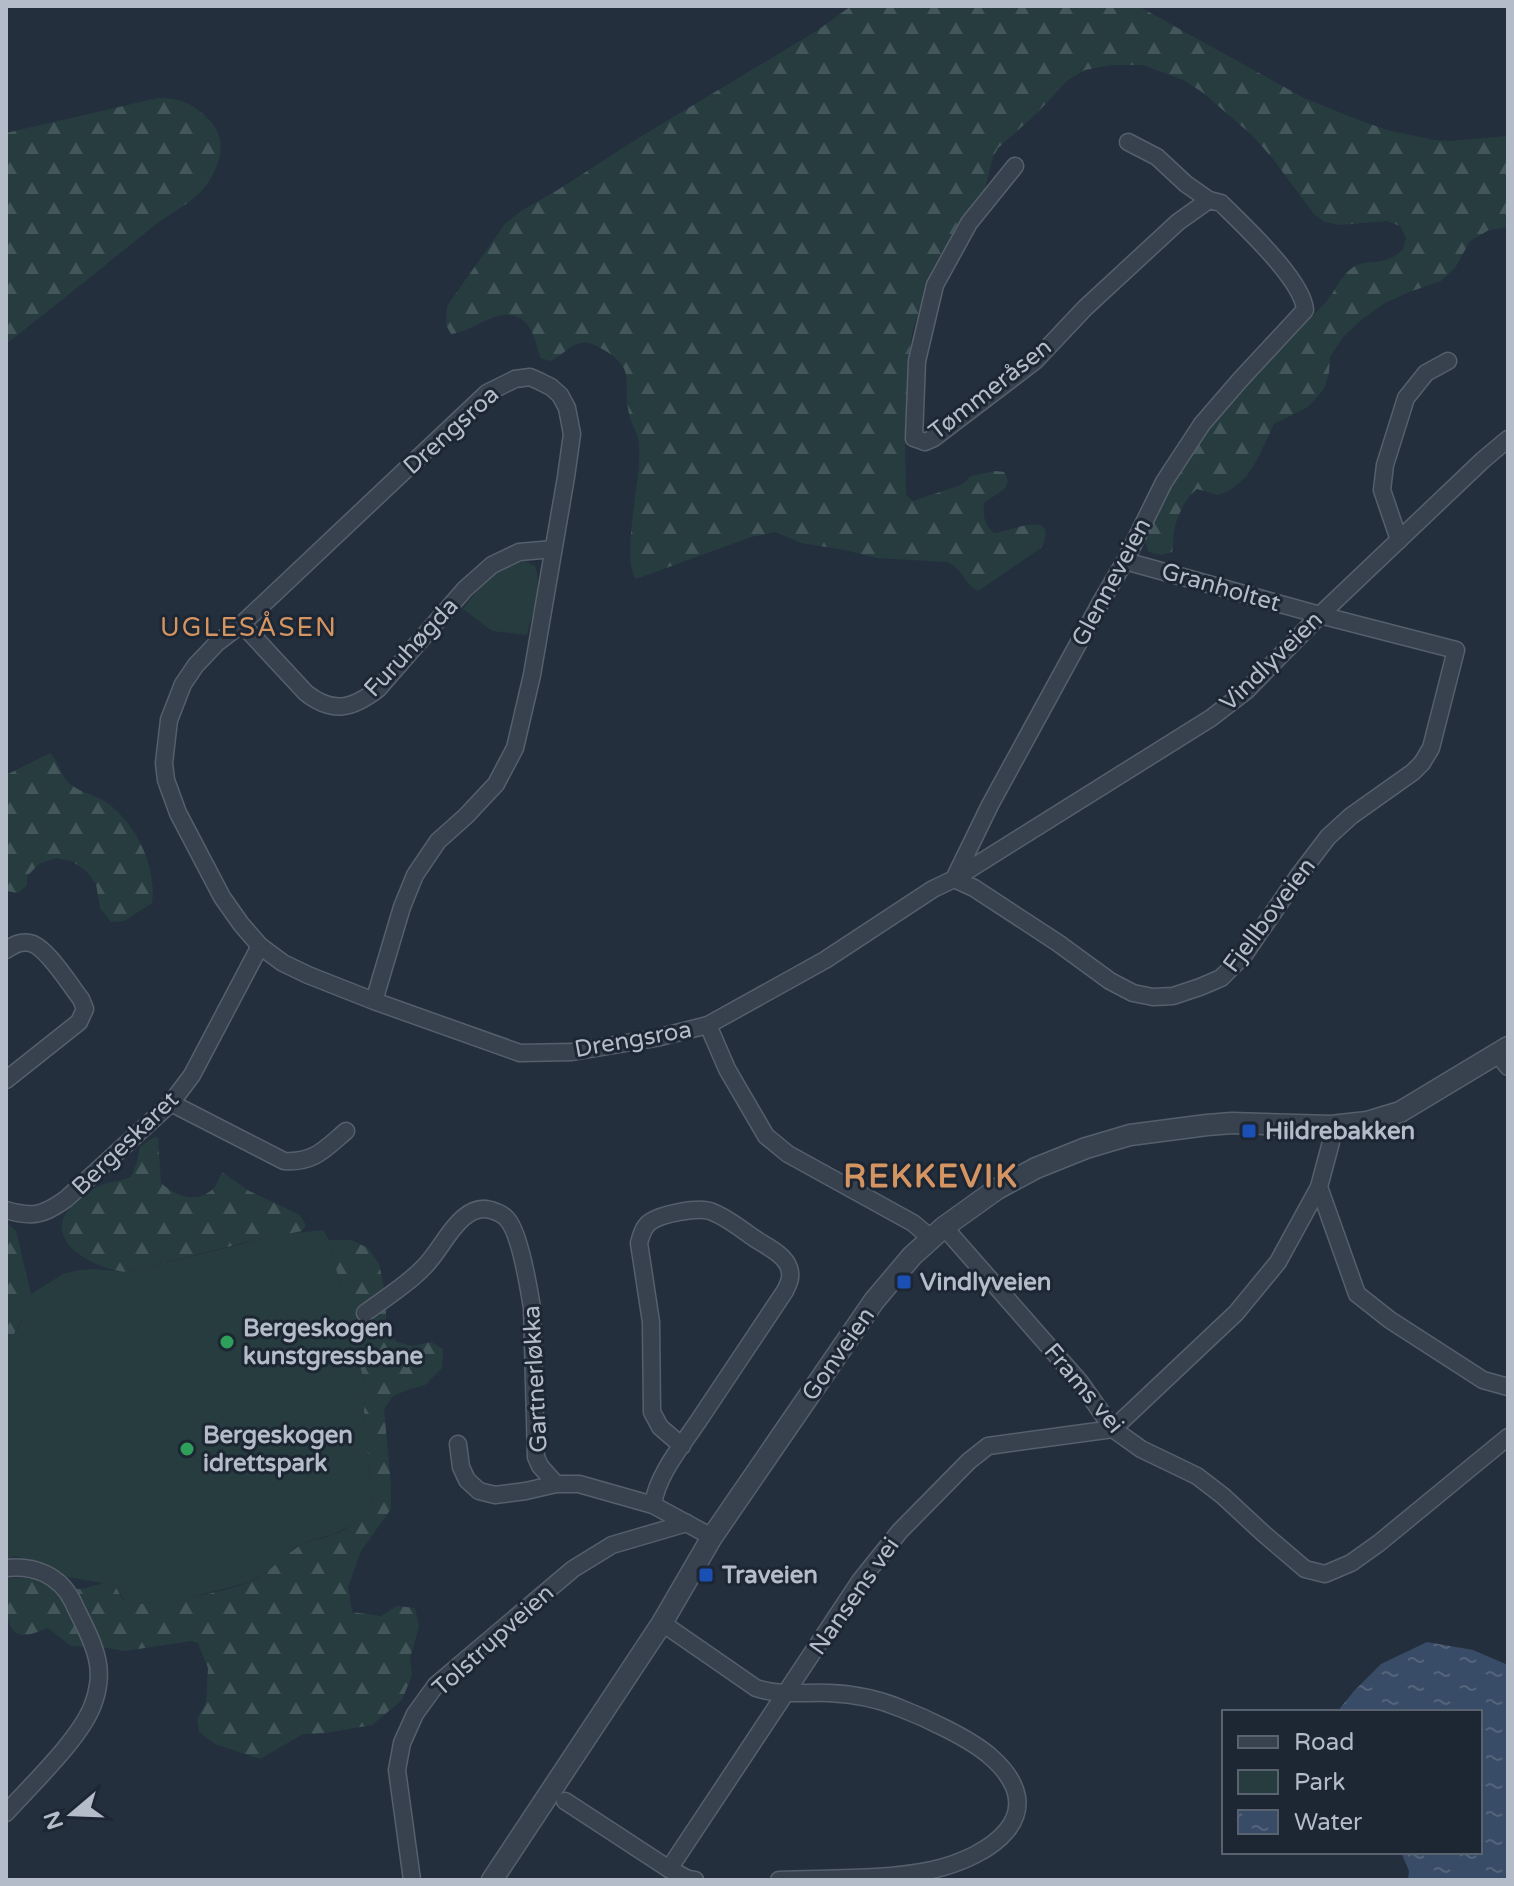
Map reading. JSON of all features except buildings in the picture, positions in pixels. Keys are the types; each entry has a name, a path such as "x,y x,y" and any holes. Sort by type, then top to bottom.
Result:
{"street":[{"path":"1128,142 1157,157 1209,200"},
{"name":"Tømmeråsen","path":"1015,166 969,223 935,285 917,361 914,438 925,442 1035,361 1085,308 1178,222 1209,200"},
{"name":"Glenneveien","path":"954,879 990,805 1125,561 1164,482 1202,424 1305,310 1305,302 1282,267 1221,203 1209,200"},
{"path":"1399,540 1382,490 1385,465 1406,398 1426,373 1448,361"},
{"name":"Drengsroa","path":"374,1001 402,907 415,875 438,841 496,784 515,748 532,675 572,434 567,408 560,395 530,377 515,379 487,393 196,665 183,684 169,720 164,763 166,780 178,813 222,897 260,946 283,963 374,1001 520,1053 572,1052 656,1038 708,1025"},
{"name":"Vindlyveien","path":"708,1025 825,960 1211,718 1246,691 1320,615 1508,439"},
{"name":"Furuhøgda","path":"242,624 306,693 318,702 344,707 363,700 378,689 465,589 492,565 519,552 553,549"},
{"name":"Granholtet","path":"1125,561 1456,650"},
{"name":"Fjellboveien","path":"954,879 974,888 1110,981 1133,993 1153,997 1173,996 1221,978 1244,955 1328,837 1422,763 1431,748 1456,650"},
{"path":"6,950 26,942 35,944 44,951 81,999 85,1009 79,1022 6,1080"},
{"name":"Bergeskaret","path":"6,1210 33,1215 54,1208 171,1103 192,1075 260,946"},
{"path":"708,1025 727,1069 766,1136 788,1154 905,1219 938,1232"},
{"name":"Gonveien","path":"492,1880 662,1623 712,1537 874,1301 912,1256 938,1232 997,1189 1036,1168 1086,1148 1130,1135 1232,1123 1331,1126 1367,1122 1400,1112 1505,1056"},
{"path":"171,1103 284,1161 302,1162 320,1153 346,1131"},
{"path":"1113,1429 1236,1313 1278,1262 1319,1187 1331,1142 1331,1126"},
{"path":"1319,1187 1357,1294 1390,1320 1483,1380 1508,1387"},
{"name":"Gartnerløkka","path":"365,1313 415,1276 462,1218 472,1211 485,1208 508,1219 530,1290 536,1457 556,1484"},
{"path":"653,1505 660,1479 682,1446 790,1280 788,1263 778,1254 722,1217 707,1210 695,1209 649,1222 639,1243 651,1322 652,1412 660,1427 682,1446"},
{"name":"Frams vei","path":"938,1232 1080,1382 1113,1429 1141,1449 1197,1476 1305,1569 1325,1574 1351,1563 1508,1437"},
{"name":"Nansens vei","path":"669,1869 860,1581 900,1531 969,1461 988,1446 1113,1429"},
{"path":"458,1444 461,1467 467,1480 479,1491 495,1495 556,1484 579,1484 653,1505 712,1537"},
{"name":"Tolstrupveien","path":"412,1880 397,1770 402,1743 415,1714 436,1685 573,1569 612,1545 687,1523"},
{"path":"6,1568 30,1568 41,1572 68,1593 93,1647 98,1676 91,1710 82,1724 6,1813"},
{"path":"662,1623 756,1688 770,1692 869,1696 901,1708 978,1746 1002,1767 1012,1782 1017,1803 1016,1816 1007,1832 972,1857 934,1875 779,1880"},
{"path":"565,1801 669,1869 695,1880"}],"green space":[{"path":"851,6 1138,6 1304,98 1387,130 1450,141 1508,136 1508,227 1489,230 1470,241 1455,268 1441,281 1383,304 1361,320 1343,337 1330,357 1324,389 1308,407 1274,424 1246,477 1218,495 1197,489 1179,513 1172,552 1161,555 1149,552 1146,540 1151,523 1197,446 1226,408 1273,354 1326,302 1348,271 1359,264 1393,257 1403,250 1406,238 1400,226 1387,221 1340,225 1325,222 1314,214 1252,135 1202,92 1183,80 1143,65 1111,65 1085,70 1068,80 998,148 985,188 960,220 933,269 912,333 908,363 906,495 913,501 961,485 971,476 1004,472 1006,487 984,503 986,524 994,533 1039,525 1044,528 1045,536 1041,548 978,591 947,562 877,558 801,543 775,532 751,537 636,579 630,557 639,444 629,412 626,376 621,363 604,350 587,343 573,346 550,361 541,358 526,323 508,315 451,334 446,325 447,306 505,224 521,211 818,30"},
{"path":"158,98 174,99 193,106 216,130 220,138 220,156 209,181 199,194 155,225 6,344 6,133"},
{"path":"523,560 535,566 538,583 527,635 492,631 463,609 488,579 503,568"},
{"path":"50,753 70,784 104,801 119,813 143,849 151,876 152,903 124,921 111,922 100,908 96,884 87,872 72,861 56,858 39,864 27,876 27,885 18,893 6,891 6,775"},
{"path":"154,1137 158,1138 161,1183 173,1192 185,1197 199,1197 213,1189 222,1172 249,1191 300,1215 306,1225 302,1231 128,1272 101,1266 87,1259 66,1241 62,1229 64,1217 74,1204 94,1189 131,1177 140,1147"},
{"path":"6,1222 16,1231 31,1294 25,1313 6,1345"},
{"name":"Bergeskogen idrettspark","path":"323,1230 329,1240 367,1394 364,1410 372,1506 361,1521 332,1535 308,1541 292,1550 274,1568 250,1582 178,1601 136,1605 125,1601 115,1585 67,1577 15,1556 6,1560 6,1345 18,1327 31,1294 63,1274 78,1270 128,1272 283,1234"},
{"path":"329,1240 351,1240 368,1248 379,1264 386,1296 386,1325 397,1342 412,1346 431,1342 443,1349 442,1368 425,1385 393,1396 384,1409 391,1509 361,1551 348,1587 352,1612 381,1616 397,1606 415,1608 419,1627 410,1658 412,1675 402,1700 372,1725 303,1734 260,1759 215,1744 199,1732 197,1719 206,1702 208,1668 198,1643 191,1641 125,1651 71,1646 48,1628 32,1634 16,1633 8,1620 6,1578 29,1578 60,1590 82,1589 104,1583 115,1585 125,1601 134,1604 188,1598 253,1581 303,1544 350,1527 363,1516 372,1506 364,1410 367,1394"}],"water":[{"path":"1427,1642 1473,1650 1508,1665 1508,1880 1408,1880 1409,1871 1402,1854 1482,1854 1482,1710 1339,1710 1381,1664"}],"place":[{"name":"Hildrebakken","path":"1249,1131"},
{"name":"Vindlyveien","path":"904,1282"},
{"name":"Bergeskogen kunstgressbane","path":"227,1342"},
{"name":"Bergeskogen idrettspark","path":"187,1449"},
{"name":"Traveien","path":"706,1575"}],"district":[{"name":"UGLESÅSEN","path":"249,627"},
{"name":"REKKEVIK","path":"931,1176"}]}
